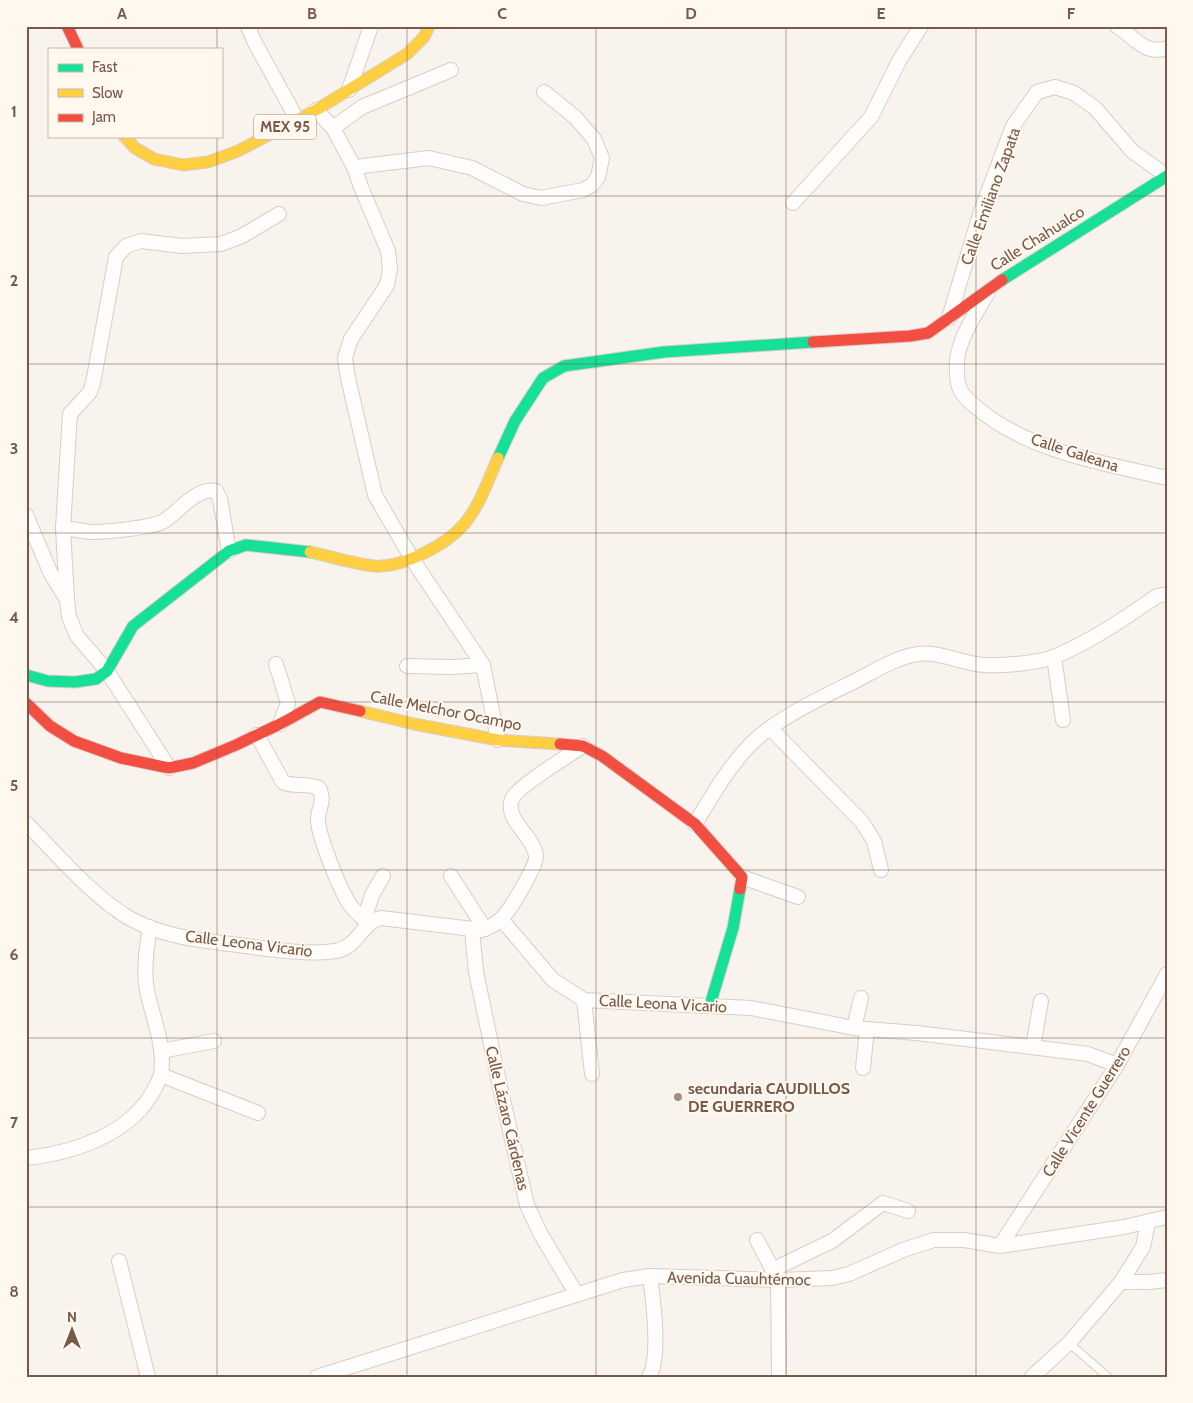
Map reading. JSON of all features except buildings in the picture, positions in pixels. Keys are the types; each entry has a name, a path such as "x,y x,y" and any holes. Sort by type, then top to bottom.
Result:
{"street":[{"path":"67,26 78,48"},
{"path":"248,26 254,41 298,121"},
{"path":"349,91 371,26"},
{"name":"MEX 95","path":"126,138 135,148 154,159 183,165 208,162 238,152 298,121 407,54 424,37 429,26"},
{"path":"793,203 871,117 899,61 921,26"},
{"path":"1117,26 1149,50 1159,51 1167,48"},
{"path":"334,128 362,107 450,70"},
{"name":"Calle Emiliano Zapata","path":"949,318 981,211 1013,126 1037,92 1055,87 1074,92 1095,108 1132,152 1167,176"},
{"path":"354,167 429,158 472,168 524,194 541,198 583,190 592,186 598,177 602,158 594,139 544,92"},
{"path":"316,110 334,128 354,167 360,187 388,251 390,269 387,285 351,339 345,358 375,494 412,558 483,665 498,740"},
{"name":"Calle Chahualco","path":"412,558 449,538 465,523 478,502 515,420 543,378 564,366 664,352 910,336 928,333 992,286 1167,176"},
{"path":"169,768 107,671 77,636 69,617 63,528 70,414 90,392 93,383 116,257 126,246 141,241 182,246 222,244 242,236 279,214"},
{"name":"Calle Galeana","path":"992,286 961,342 957,355 960,390 987,416 1016,433 1058,450 1167,478"},
{"path":"63,528 91,532 162,522 198,494 209,490 216,491 220,499 229,551"},
{"path":"26,515 51,574 67,599"},
{"path":"26,675 48,681 75,682 96,679 107,671 133,626 229,551 246,545 301,550 374,566 390,565 412,558"},
{"path":"696,824 727,772 750,745 770,728 828,694 902,657 919,653 984,665 1015,664 1054,657 1092,638 1157,596 1167,594"},
{"path":"1054,657 1063,720"},
{"path":"276,664 288,703 280,724"},
{"path":"407,666 452,667 483,665"},
{"name":"Calle Melchor Ocampo","path":"26,703 50,726 74,741 121,758 169,768 193,763 280,724 320,702 414,724 498,740 583,746 602,756 696,824 742,877"},
{"path":"770,728 862,822 874,842 881,870"},
{"path":"257,735 283,782 289,785 309,784 319,788 323,797 318,819 319,829 330,861 346,899 367,921"},
{"path":"367,921 381,918 478,930 501,919 531,872 536,858 532,843 514,819 510,807 513,796 546,769 583,746"},
{"name":"Calle Leona Vicario","path":"26,823 98,895 129,918 150,927 193,940 300,952 339,951 356,940 367,921"},
{"path":"367,921 372,895 383,876"},
{"path":"451,876 478,930"},
{"path":"710,1005 733,928 742,877 798,897"},
{"name":"Calle Leona Vicario","path":"501,919 553,980 584,1000 752,1008 860,1029 1033,1046 1088,1054 1116,1066"},
{"path":"26,1158 41,1157 79,1147 110,1134 134,1116 149,1100 161,1075 161,1051 146,985 145,964 150,927"},
{"name":"Calle Lázaro Cárdenas","path":"478,930 476,972 527,1205 540,1233 577,1295"},
{"name":"Calle Vicente Guerrero","path":"1000,1246 1116,1066 1167,974"},
{"path":"862,998 860,1029 863,1068"},
{"path":"584,1000 592,1074"},
{"path":"1033,1046 1041,1001"},
{"path":"161,1051 214,1040"},
{"path":"161,1075 258,1113"},
{"path":"775,1275 832,1241 883,1203 908,1211"},
{"name":"Avenida Cuauhtémoc","path":"317,1377 623,1280 650,1276 775,1275 832,1278 849,1274 903,1250 934,1240 964,1240 1000,1246 1148,1223 1167,1217"},
{"path":"1032,1377 1069,1343 1121,1282 1143,1247 1148,1223"},
{"path":"757,1240 775,1275 779,1377"},
{"path":"119,1261 148,1377"},
{"path":"650,1276 655,1316 654,1369 650,1377"},
{"path":"1121,1282 1167,1280"}],"lane":[{"path":"1069,1343 1108,1377"}],"traffic: fast":[{"path":"1002,280 1167,176"},
{"path":"498,458 515,421 543,378 564,366 664,352 813,342"},
{"path":"26,675 48,681 75,682 96,679 107,671 133,626 229,551 246,545 310,552"},
{"path":"710,1005 733,928 740,889"}],"traffic: slow":[{"path":"126,138 135,148 154,159 183,165 208,162 238,151 316,110 407,54 424,37 429,26"},
{"path":"310,552 374,566 398,563 423,554 447,539 465,523 479,500 498,458"},
{"path":"360,711 414,724 498,740 560,744"}],"traffic: jam":[{"path":"67,26 78,48"},
{"path":"813,342 910,336 928,333 1002,280"},
{"path":"26,703 50,726 74,741 121,758 169,768 193,763 236,745 320,702 360,711"},
{"path":"560,744 583,746 602,756 695,824 742,877 740,889"}],"place":[{"name":"secundaria CAUDILLOS DE GUERRERO","path":"678,1097"}]}
